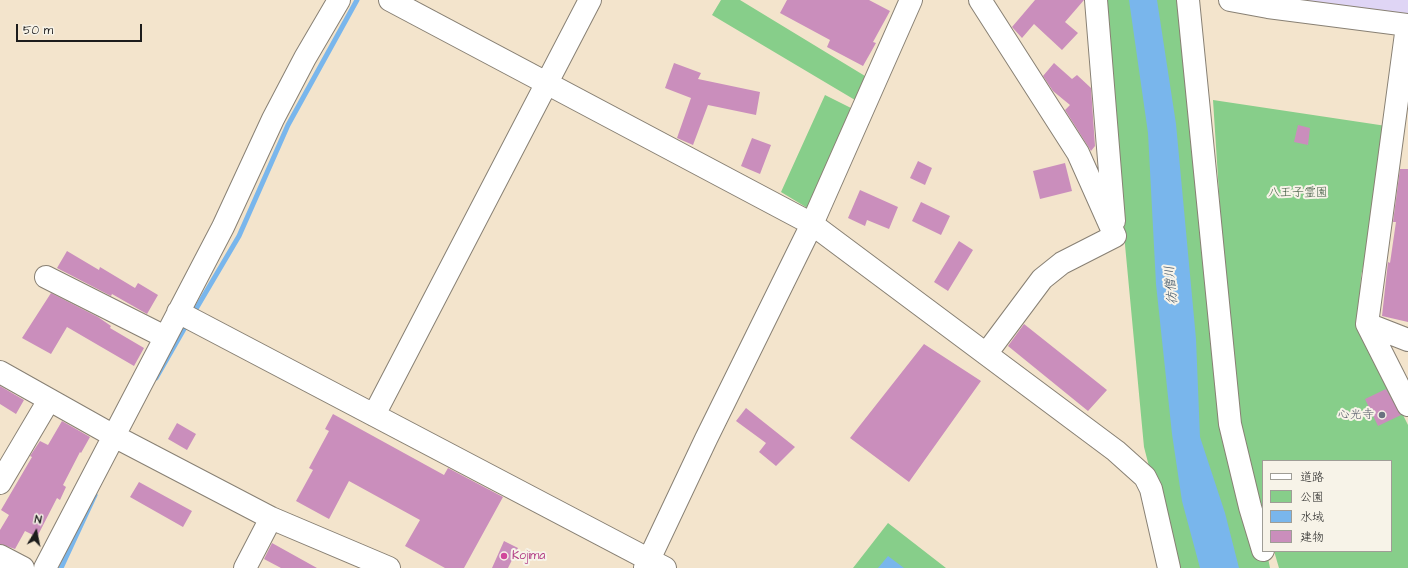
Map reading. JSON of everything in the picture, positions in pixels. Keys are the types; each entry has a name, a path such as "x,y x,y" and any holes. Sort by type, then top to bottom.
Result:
{"street":[{"path":"45,568 223,228 273,119 305,58 340,0"},
{"path":"390,0 812,224 1116,451 1145,477 1151,489 1169,568"},
{"path":"374,415 590,0"},
{"path":"178,312 374,415 653,565 812,224 911,0"},
{"path":"980,0 1078,153 1115,236"},
{"path":"1096,0 1115,236"},
{"path":"1188,0 1230,424 1249,503 1262,548"},
{"path":"1230,0 1268,8 1407,25 1367,324 1408,405"},
{"path":"986,354 1042,279 1062,263 1115,236"},
{"path":"46,277 165,337"},
{"path":"1367,324 1408,340"},
{"path":"0,372 114,436 271,518 389,568"},
{"path":"0,483 49,400"},
{"path":"245,568 271,518"},
{"path":"1263,552 1268,568"},
{"path":"0,556 23,568"}],"shaded area":[{"path":"1231,0 1408,0 1408,23"}],"green space":[{"path":"721,0 740,0 865,76 855,100 712,15"},
{"name":"八王子霊園","path":"1102,0 1186,0 1232,395 1213,100 1393,127 1361,276 1359,327 1408,425 1408,568 1279,568 1274,552 1392,552 1392,460 1262,460 1262,552 1267,552 1270,568 1175,568 1144,447"},
{"path":"825,95 851,108 809,209 781,192"},
{"path":"888,523 946,568 853,568"}],"water":[{"name":"彷僧川","path":"1129,0 1157,0 1176,124 1196,339 1200,437 1225,513 1239,568 1200,568 1182,501 1172,434 1156,284 1148,133"},
{"path":"888,556 904,568 878,568"}],"building":[{"path":"787,0 869,0 890,11 873,42 876,43 863,66 827,47 830,40 780,13"},
{"path":"1035,0 1084,0 1065,22 1078,33 1062,50 1034,24 1022,38 1012,27"},
{"path":"674,63 701,73 698,79 760,92 756,115 708,105 693,145 677,138 691,98 665,88"},
{"path":"1054,63 1072,79 1077,75 1091,88 1095,146 1091,151 1065,110 1070,105 1053,91 1043,76"},
{"path":"1298,125 1310,128 1308,145 1294,142"},
{"path":"752,138 771,145 760,174 741,166"},
{"path":"918,161 932,168 925,185 910,178"},
{"path":"1065,163 1072,191 1040,199 1033,171"},
{"path":"1400,169 1408,169 1408,322 1382,316 1388,262 1390,263 1396,222 1393,222"},
{"path":"860,190 898,207 889,229 867,220 865,226 848,218"},
{"path":"921,202 950,216 941,235 912,221"},
{"path":"959,241 973,250 948,291 934,282"},
{"path":"67,251 99,270 100,267 135,288 138,283 158,295 147,314 112,294 111,296 57,268"},
{"path":"51,293 98,317 111,326 110,328 144,348 134,366 67,327 51,354 22,338"},
{"path":"1024,324 1107,390 1088,411 1008,346"},
{"path":"924,344 981,381 909,482 850,438"},
{"path":"0,386 24,400 16,414 0,404"},
{"path":"1386,389 1401,415 1378,426 1365,399"},
{"path":"746,408 795,447 776,466 759,452 766,443 736,421"},
{"path":"333,414 444,475 448,468 503,497 464,568 445,568 405,546 420,520 349,481 329,519 296,501 313,470 309,468 329,431 325,429"},
{"path":"62,421 90,437 81,453 80,452 63,485 66,487 60,500 57,498 37,537 25,531 15,549 0,544 0,530 9,515 1,510 32,457 30,456 40,441 48,445"},
{"path":"177,423 196,434 187,450 168,439"},
{"path":"139,482 192,511 183,527 130,497"},
{"path":"504,541 518,548 508,568 492,568"},
{"path":"272,543 317,568 281,568 264,559"}],"waterway":[{"path":"193,314 239,236 288,125 357,0"},
{"path":"156,378 188,322"},
{"path":"61,568 95,495"}],"place":[{"name":"心光寺","path":"1382,415"},
{"name":"Kojima","path":"504,556"}]}
